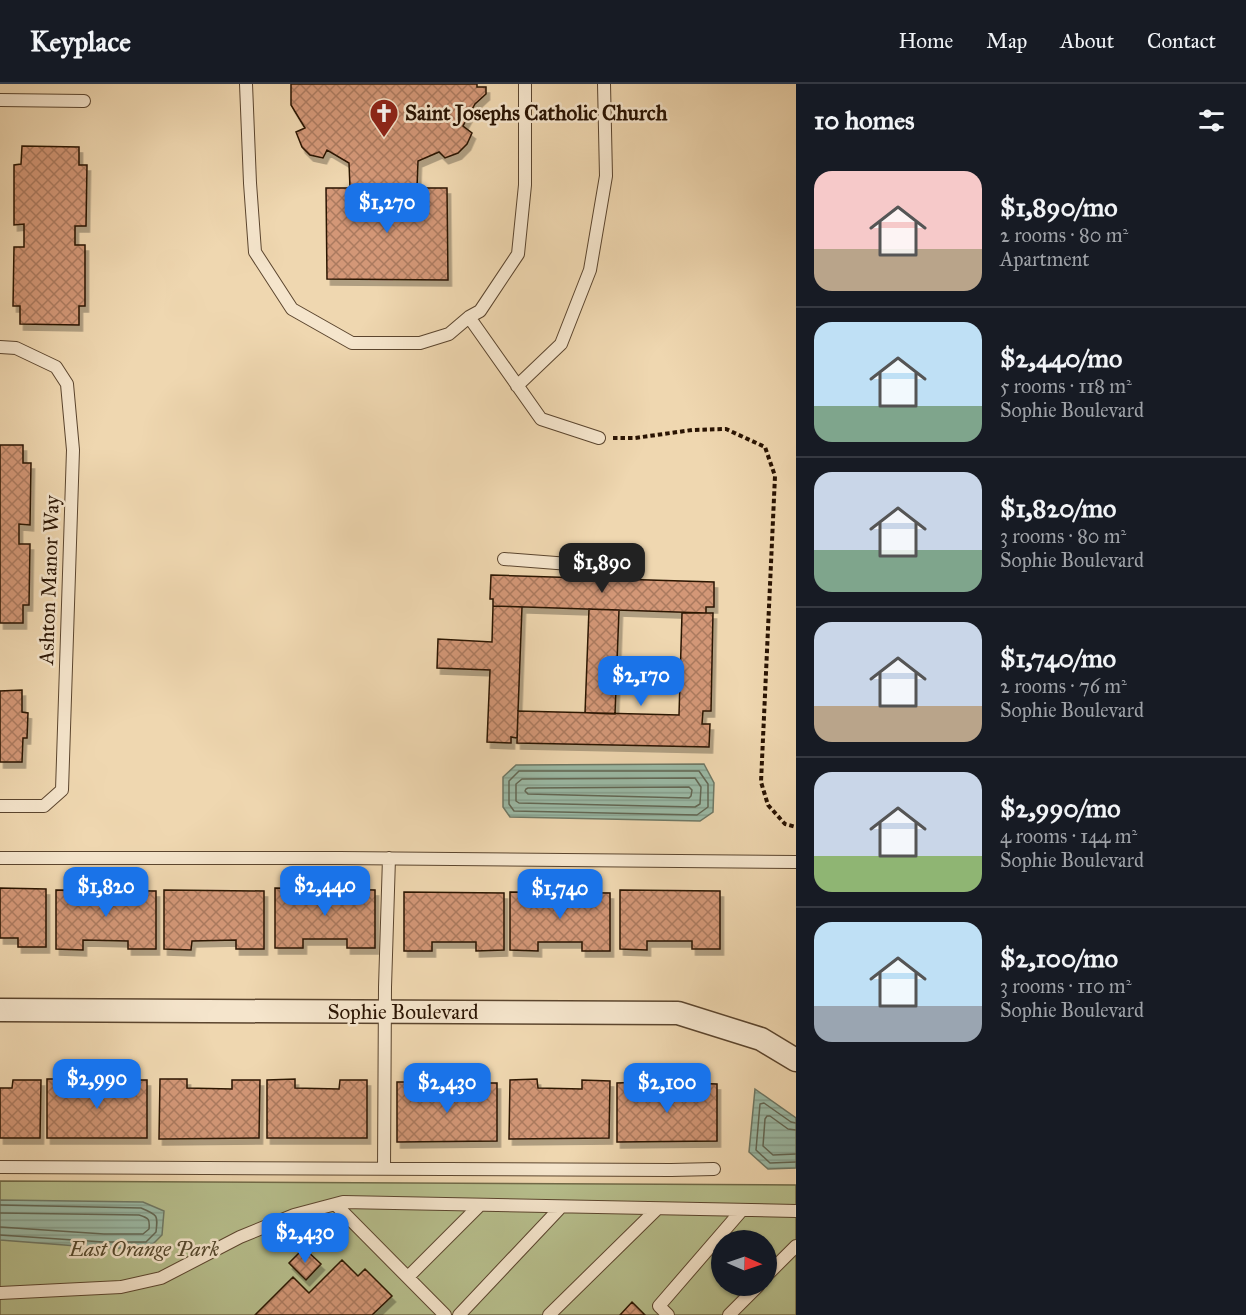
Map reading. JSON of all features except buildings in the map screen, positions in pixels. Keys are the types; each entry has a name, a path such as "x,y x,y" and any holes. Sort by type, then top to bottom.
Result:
{"street":[{"name":"Sophie Boulevard","path":"0,1010 678,1013 761,1039 796,1060"}],"lane":[{"path":"246,84 255,252 292,309 352,342 420,343 448,334 480,311 518,254 525,185 525,84"},
{"path":"517,386 561,344 590,270 606,176 604,84"},
{"path":"0,100 84,101"},
{"path":"469,317 542,419 599,438"},
{"name":"Ashton Manor Way","path":"0,347 16,348 56,367 67,384 73,450 62,789 44,806 0,806"},
{"path":"504,559 595,566"},
{"path":"0,858 389,858 796,862"},
{"path":"384,1169 389,858"},
{"path":"0,1167 714,1169"},
{"path":"0,1293 121,1287 161,1278 240,1237 294,1215 343,1203 796,1211"},
{"path":"336,1204 445,1315"},
{"path":"408,1277 480,1205"},
{"path":"459,1315 561,1207"},
{"path":"549,1315 657,1209"},
{"path":"668,1315 659,1306 742,1210"},
{"path":"777,1265 796,1246"},
{"path":"729,1315 748,1296"}],"path":[{"path":"599,438 635,438 692,430 726,429 765,447 775,476 761,782 768,805 785,824 796,827"}],"green space":[{"name":"East Orange Park","path":"0,1181 796,1185 796,1315 0,1315"}],"water":[{"path":"704,764 714,783 713,812 700,821 510,817 503,807 503,777 516,765"},
{"path":"755,1089 796,1118 796,1168 768,1169 749,1152"},
{"path":"0,1200 143,1202 164,1211 162,1235 149,1248 103,1248 0,1240"}],"place":[{"name":"Saint Josephs Catholic Church","path":"384,138"}]}
